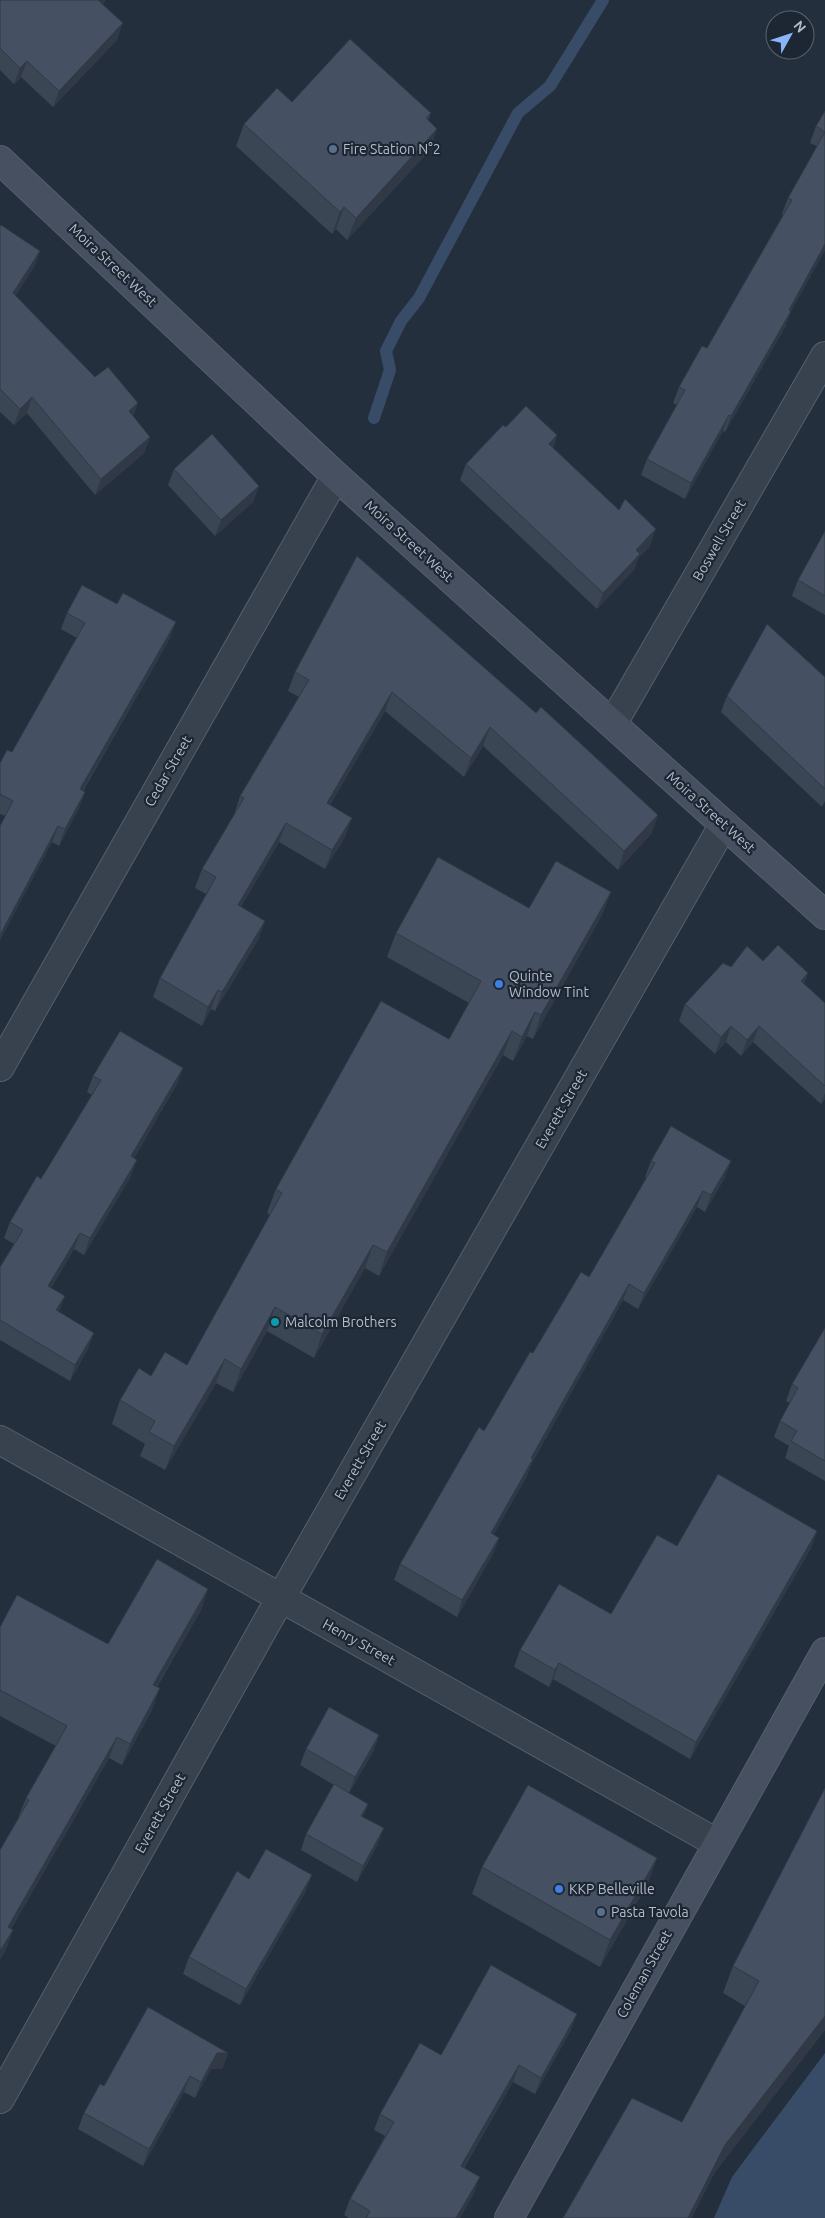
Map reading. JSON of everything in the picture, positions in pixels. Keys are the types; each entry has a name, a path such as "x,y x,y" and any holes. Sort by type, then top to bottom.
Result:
{"main road":[{"name":"Moira Street West","path":"0,160 336,476 825,915"},
{"name":"Coleman Street","path":"508,2218 825,1652"}],"street":[{"name":"Boswell Street","path":"613,723 825,356"},
{"name":"Cedar Street","path":"0,1067 336,476"},
{"name":"Everett Street","path":"0,2099 281,1598 724,824"},
{"name":"Henry Street","path":"0,1440 717,1843"}],"water":[{"path":"825,2053 825,2218 714,2218 732,2177"}],"building":[{"path":"0,0 98,0 123,23 59,91 27,61 20,68 0,48"},
{"name":"Fire Station N°2","path":"350,39 431,113 426,118 437,129 356,218 344,207 340,212 244,124 277,88 292,102"},
{"path":"825,111 825,132 816,126"},
{"path":"825,132 825,244 789,310 791,311 691,483 647,459 685,390 679,387 702,346 707,348 792,200 788,198"},
{"path":"1,225 40,251 13,293 95,377 108,367 138,403 129,411 150,437 101,479 32,397 20,409 0,389"},
{"path":"526,406 557,435 549,444 619,510 625,499 656,529 636,550 640,554 603,593 466,464 503,425 506,427"},
{"path":"212,434 259,486 221,520 174,469"},
{"path":"825,531 825,596 798,580"},
{"path":"357,556 536,713 541,707 658,815 624,851 490,727 471,758 392,692 327,803 352,818 332,850 286,823 238,905 265,921 222,992 218,990 208,1007 160,978 216,877 202,869 244,798 240,796 309,680 295,672"},
{"path":"82,585 117,604 123,593 176,622 80,789 85,792 65,829 58,826 0,935 0,826 13,801 0,794 0,763 7,750 12,752 85,623 67,613"},
{"path":"767,624 825,677 825,789 727,696"},
{"path":"438,857 529,908 556,861 611,892 541,1015 535,1012 522,1037 512,1031 387,1252 373,1245 322,1334 275,1307 241,1369 225,1359 174,1446 149,1432 155,1421 120,1400 139,1368 151,1376 165,1352 187,1365 282,1193 276,1189 381,1001 449,1039 481,981 396,933"},
{"path":"778,945 808,973 801,981 825,1003 825,1086 759,1026 747,1040 731,1026 721,1037 685,1004 723,963 731,967 747,946 763,961"},
{"path":"120,1031 183,1068 131,1156 137,1160 90,1238 80,1233 48,1286 65,1296 56,1310 94,1333 75,1365 0,1320 0,1267 23,1230 10,1222 37,1176 41,1179 101,1080 93,1076"},
{"path":"671,1126 731,1161 711,1195 703,1191 644,1293 629,1284 491,1533 499,1538 462,1600 400,1564 479,1427 484,1431 530,1352 533,1353 581,1272 589,1277 655,1163 651,1161"},
{"path":"825,1328 825,1461 791,1441 797,1431 780,1421 798,1388 792,1384"},
{"path":"718,1474 817,1531 696,1742 559,1663 555,1670 520,1650 559,1584 611,1614 657,1535 677,1546"},
{"path":"157,1559 208,1589 153,1685 160,1688 130,1744 117,1737 8,1927 13,1930 0,1951 0,1850 29,1800 26,1798 67,1726 0,1690 0,1627 17,1595 108,1644"},
{"path":"329,1707 379,1735 355,1777 306,1749"},
{"path":"334,1784 368,1804 361,1816 384,1828 363,1866 306,1834"},
{"name":"KKP Belleville","path":"528,1785 657,1858 610,1940 482,1867"},
{"path":"825,1788 825,2016 725,2145 688,2218 563,2218 632,2098 682,2122 759,1981 733,1966"},
{"path":"266,1849 312,1875 246,1989 189,1957 237,1871 249,1879"},
{"path":"491,1965 577,2014 541,2078 519,2065 461,2166 480,2177 456,2218 366,2218 370,2211 350,2199 394,2122 380,2114 420,2043 441,2055"},
{"path":"148,2007 228,2053 217,2053 201,2082 190,2076 149,2149 84,2113 100,2084 104,2086"}],"waterway":[{"path":"374,418 390,370 386,351 401,321 419,298 518,113 550,86 603,0"}],"place":[{"name":"Fire Station N°2","path":"333,149"},
{"name":"Quinte Window Tint","path":"499,984"},
{"name":"Malcolm Brothers","path":"275,1322"},
{"name":"KKP Belleville","path":"559,1889"},
{"name":"Pasta Tavola","path":"601,1912"}]}
